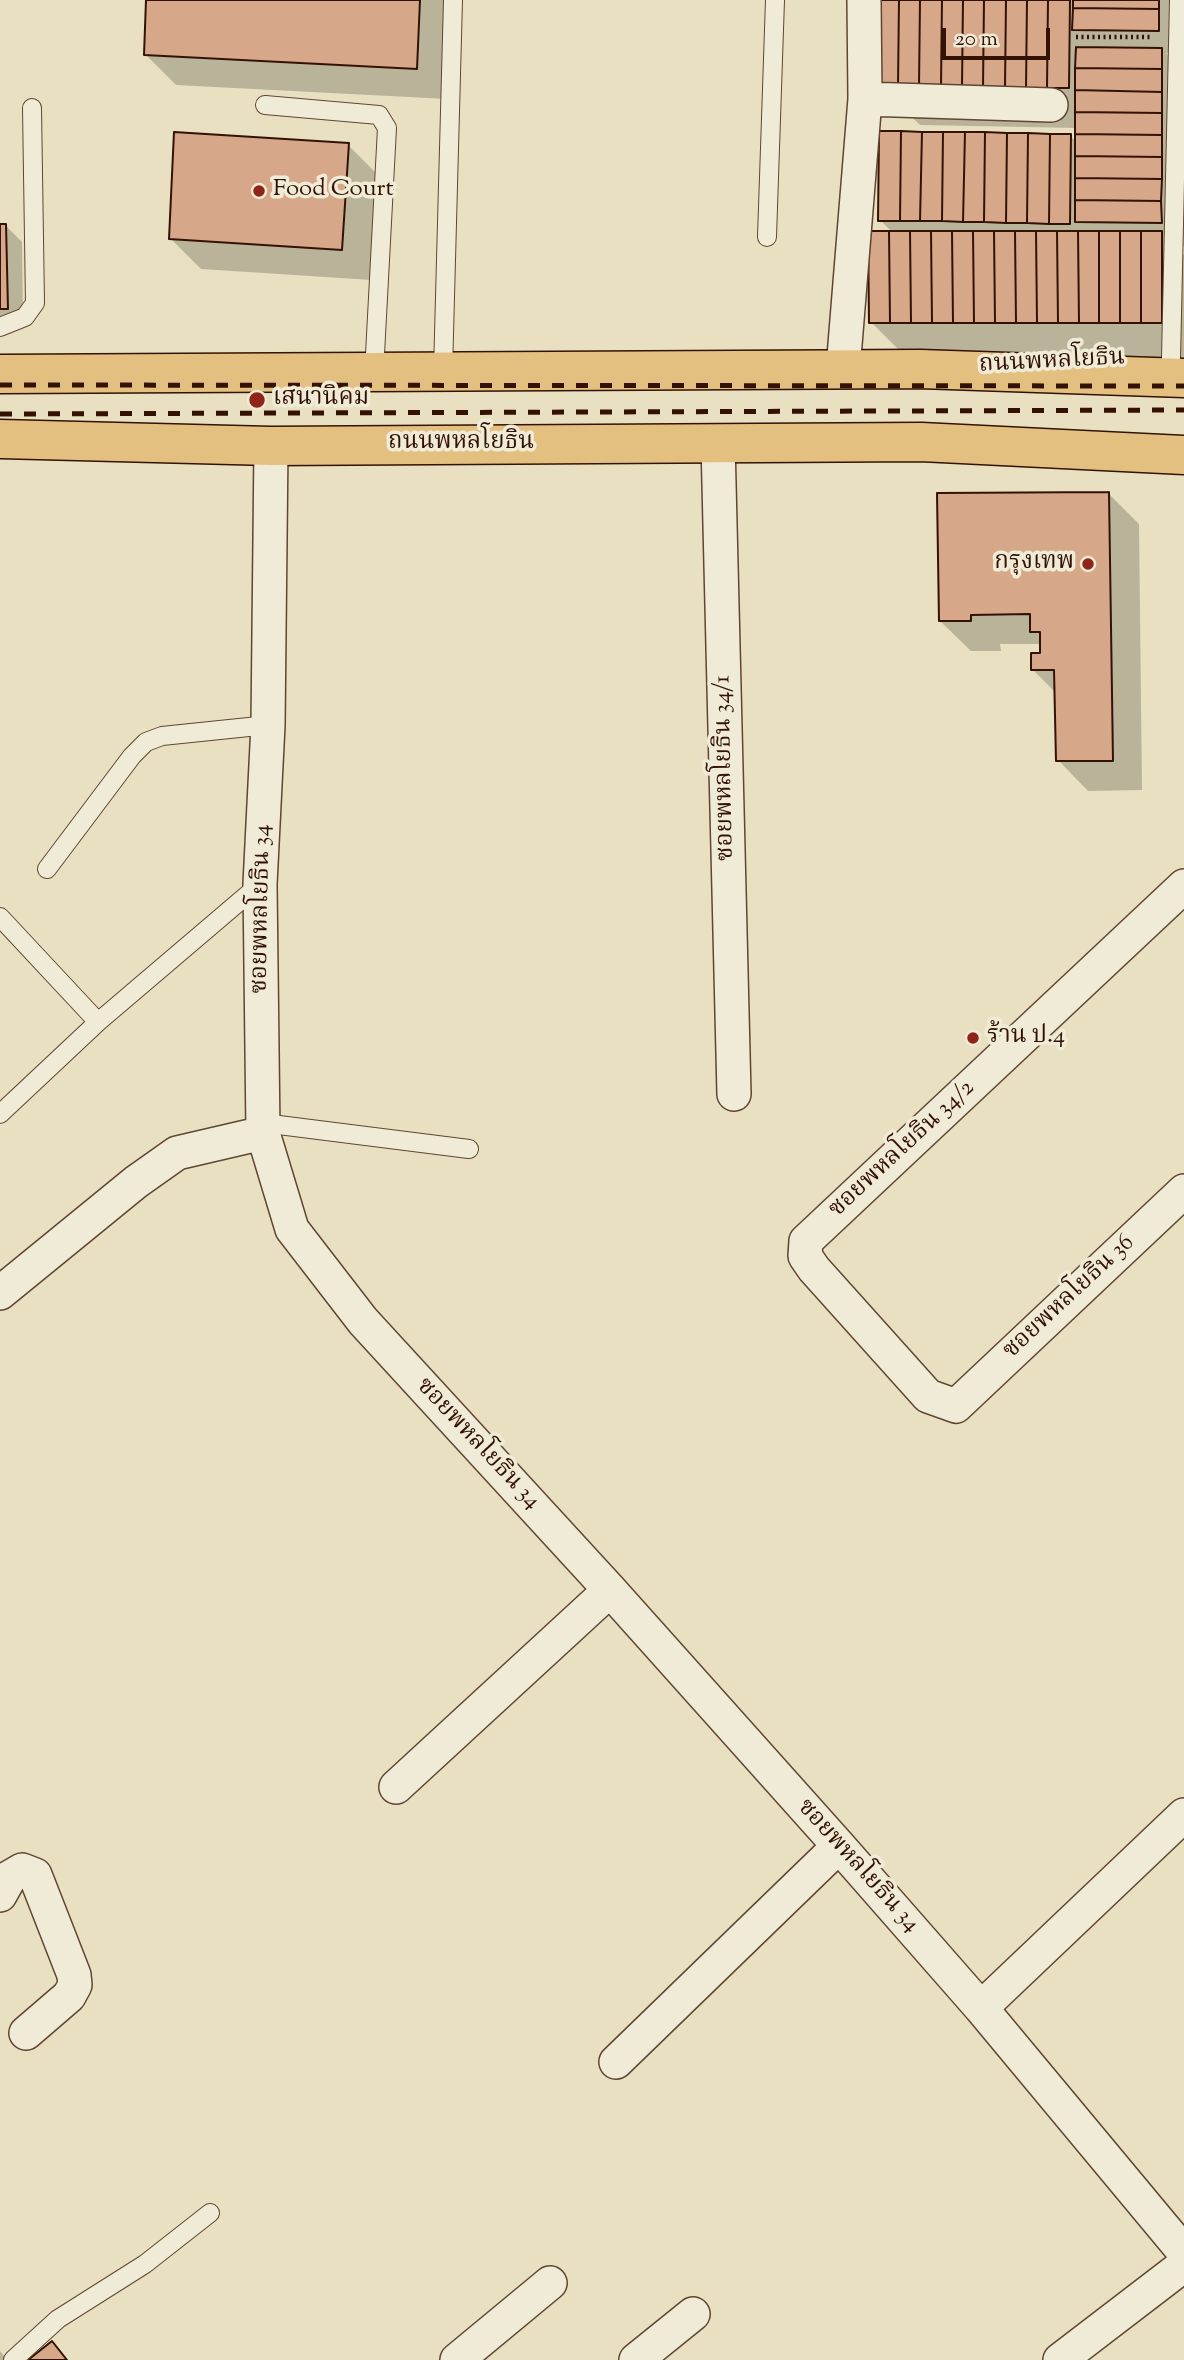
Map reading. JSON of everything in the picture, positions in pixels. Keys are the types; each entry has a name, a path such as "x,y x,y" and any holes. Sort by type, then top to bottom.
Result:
{"main road":[{"name":"ถนนพหลโยธิน","path":"0,374 1180,365"},
{"name":"ถนนพหลโยธิน","path":"0,439 271,446 921,442 1072,435 1184,434"},
{"name":"ถนนพหลโยธิน","path":"921,442 1184,455"}],"street":[{"path":"843,369 865,99 864,0"},
{"path":"865,99 1051,105"},
{"name":"ซอยพหลโยธิน 34/1","path":"718,443 734,1094"},
{"name":"ซอยพหลโยธิน 34","path":"271,446 268,725 260,884 263,1128 292,1229 355,1311 610,1590 981,2008 1184,2252"},
{"name":"ซอยพหลโยธิน 34/2","path":"956,1406 943,1404 928,1396 814,1269 805,1256 806,1241 1184,886"},
{"path":"0,1293 136,1182 177,1153 263,1128"},
{"name":"ซอยพหลโยธิน 36","path":"956,1406 1184,1191"},
{"path":"396,1787 610,1590"},
{"path":"981,2008 1184,1815"},
{"path":"616,2062 839,1846"},
{"path":"0,1895 10,1877 22,1870 35,1875 74,1975 75,1985 69,1996 26,2033"},
{"path":"1060,2360 1184,2265"},
{"path":"457,2360 550,2283"},
{"path":"636,2360 693,2314"}],"lane":[{"path":"443,371 453,0"},
{"path":"767,237 775,0"},
{"path":"1178,0 1180,365"},
{"path":"265,105 379,115 387,128 374,373"},
{"path":"0,327 26,317 35,303 32,108"},
{"path":"47,869 132,756 146,742 162,736 268,725"},
{"path":"0,1114 98,1022 260,884"},
{"path":"0,917 98,1022"},
{"path":"263,1128 469,1149"},
{"path":"13,2360 58,2319 145,2264 210,2213"}],"path":[{"path":"1076,37 1180,42"}],"building":[{"path":"146,0 420,0 417,69 144,55"},
{"path":"878,0 899,0 898,85 877,85"},
{"path":"899,0 920,0 919,86 898,85"},
{"path":"920,0 942,0 941,86 919,86"},
{"path":"942,0 963,0 962,87 941,86"},
{"path":"963,0 984,0 983,87 962,87"},
{"path":"984,0 1006,0 1005,87 983,87"},
{"path":"1006,0 1027,0 1026,88 1005,87"},
{"path":"1027,0 1048,0 1047,88 1026,88"},
{"path":"1048,0 1070,0 1069,88 1047,88"},
{"path":"1073,0 1159,0 1159,9 1073,8"},
{"path":"1073,8 1159,9 1159,31 1072,30"},
{"path":"1076,47 1162,48 1162,69 1075,68"},
{"path":"1075,68 1162,69 1162,92 1075,90"},
{"path":"1075,90 1162,92 1162,113 1075,112"},
{"path":"1075,112 1162,113 1162,135 1075,134"},
{"path":"879,131 901,131 900,221 878,221"},
{"path":"901,131 922,132 920,221 900,221"},
{"name":"Food Court","path":"174,132 349,143 342,250 169,239"},
{"path":"922,132 943,132 942,221 920,221"},
{"path":"943,132 965,132 963,222 942,221"},
{"path":"965,132 985,132 984,222 963,222"},
{"path":"985,132 1007,133 1006,223 984,222"},
{"path":"1007,133 1028,133 1027,223 1006,223"},
{"path":"1028,133 1050,134 1049,224 1027,223"},
{"path":"1050,134 1071,134 1070,224 1049,224"},
{"path":"1075,134 1162,135 1162,157 1075,156"},
{"path":"1075,156 1162,157 1162,179 1075,178"},
{"path":"1075,178 1162,179 1161,201 1075,200"},
{"path":"1075,200 1161,201 1162,223 1075,222"},
{"path":"0,224 6,224 8,309 0,309"},
{"path":"868,231 889,231 890,323 869,323"},
{"path":"889,231 910,231 911,323 890,323"},
{"path":"910,231 931,231 932,323 911,323"},
{"path":"931,231 952,231 953,323 932,323"},
{"path":"952,231 973,231 974,323 953,323"},
{"path":"973,231 994,231 995,323 974,323"},
{"path":"994,231 1015,231 1016,323 995,323"},
{"path":"1015,231 1036,231 1037,323 1016,323"},
{"path":"1036,231 1057,231 1058,323 1037,323"},
{"path":"1057,231 1078,231 1079,323 1058,323"},
{"path":"1078,231 1099,231 1099,323 1079,323"},
{"path":"1099,231 1120,231 1120,323 1099,323"},
{"path":"1120,231 1141,231 1141,323 1120,323"},
{"path":"1141,231 1162,231 1162,323 1141,323"},
{"path":"1109,492 1113,761 1056,761 1054,670 1031,670 1031,653 1040,653 1040,632 1030,632 1030,614 971,615 971,621 939,621 937,493"},
{"path":"52,2341 67,2360 28,2360"}],"railway":[{"path":"0,385 1184,386"},
{"path":"0,414 1184,410"}],"place":[{"name":"Food Court","path":"259,191"},
{"name":"เสนานิคม","path":"257,400"},
{"name":"กรุงเทพ","path":"1088,564"},
{"name":"ร้าน ป.4","path":"973,1038"}]}
